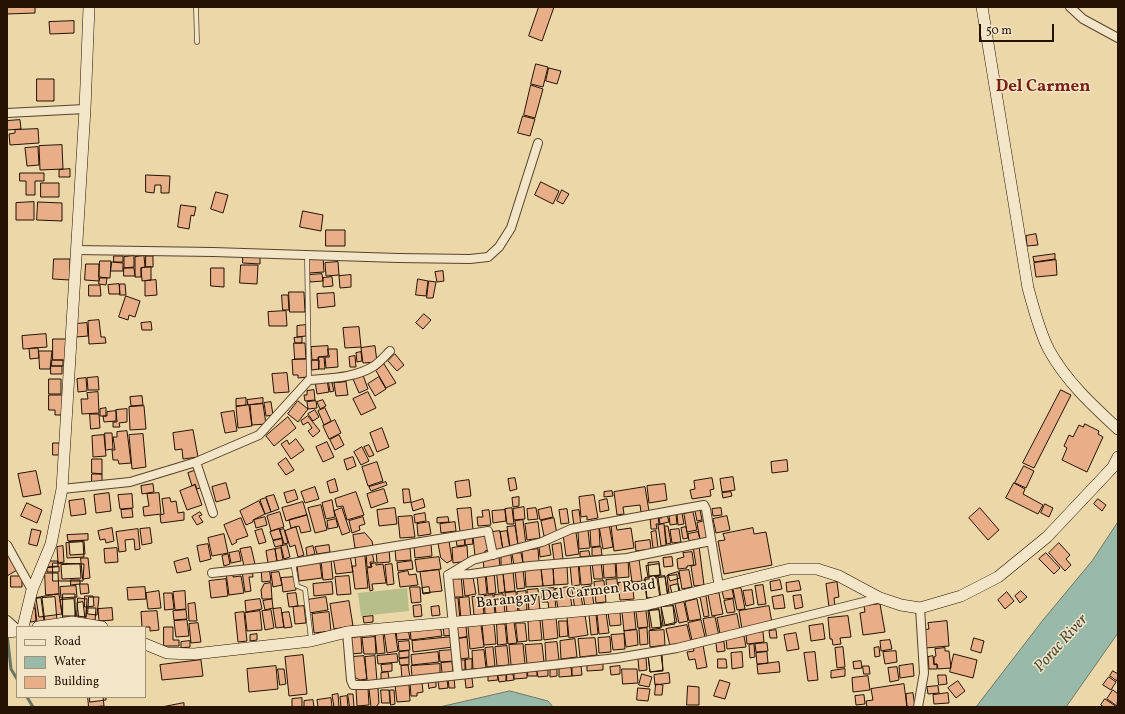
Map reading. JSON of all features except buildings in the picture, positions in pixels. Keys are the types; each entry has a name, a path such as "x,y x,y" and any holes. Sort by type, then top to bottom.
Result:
{"street":[{"path":"14,627 32,590 51,544 62,489 85,109 89,7"},
{"path":"982,7 1028,288 1037,319 1048,349 1069,381 1118,429"},
{"path":"1070,7 1084,19 1118,38"},
{"path":"7,112 85,109"},
{"path":"76,250 470,259 488,257 499,246 511,228 538,143"},
{"path":"62,489 130,482 196,462 259,434 309,380 346,376 362,372 375,366 390,351"},
{"name":"Barangay Del Carmen Road","path":"146,644 167,653 194,654 312,641 348,632 645,605 790,569 817,569 839,576 880,598 901,605 920,608 961,596 998,577 1047,537 1113,467 1118,457"},
{"path":"196,462 213,513"},
{"path":"448,575 473,560 542,542 571,529 704,505 706,509 719,586"},
{"path":"212,572 268,566 488,531 494,555"},
{"path":"448,575 471,574 530,566 627,558 711,541"},
{"path":"7,545 32,590"},
{"path":"448,575 458,675"},
{"path":"348,632 351,680 353,685 367,685 617,658 677,648 880,598"},
{"path":"918,707 924,673 920,608"},
{"path":"45,626 72,622 96,626"}],"lane":[{"path":"196,7 197,42"},
{"path":"307,255 309,380"},
{"path":"293,562 297,586 305,589 312,641"}],"green space":[{"path":"407,588 409,611 361,616 358,593"}],"water":[{"name":"Porac River","path":"1118,522 1118,633 1066,707 976,707 1043,620 1092,561"},
{"path":"510,691 548,701 553,707 440,707"}],"waterway":[{"path":"7,634 11,669 16,677"},
{"path":"28,698 33,707"}],"district":[{"name":"Del Carmen","path":"1043,88"}]}
